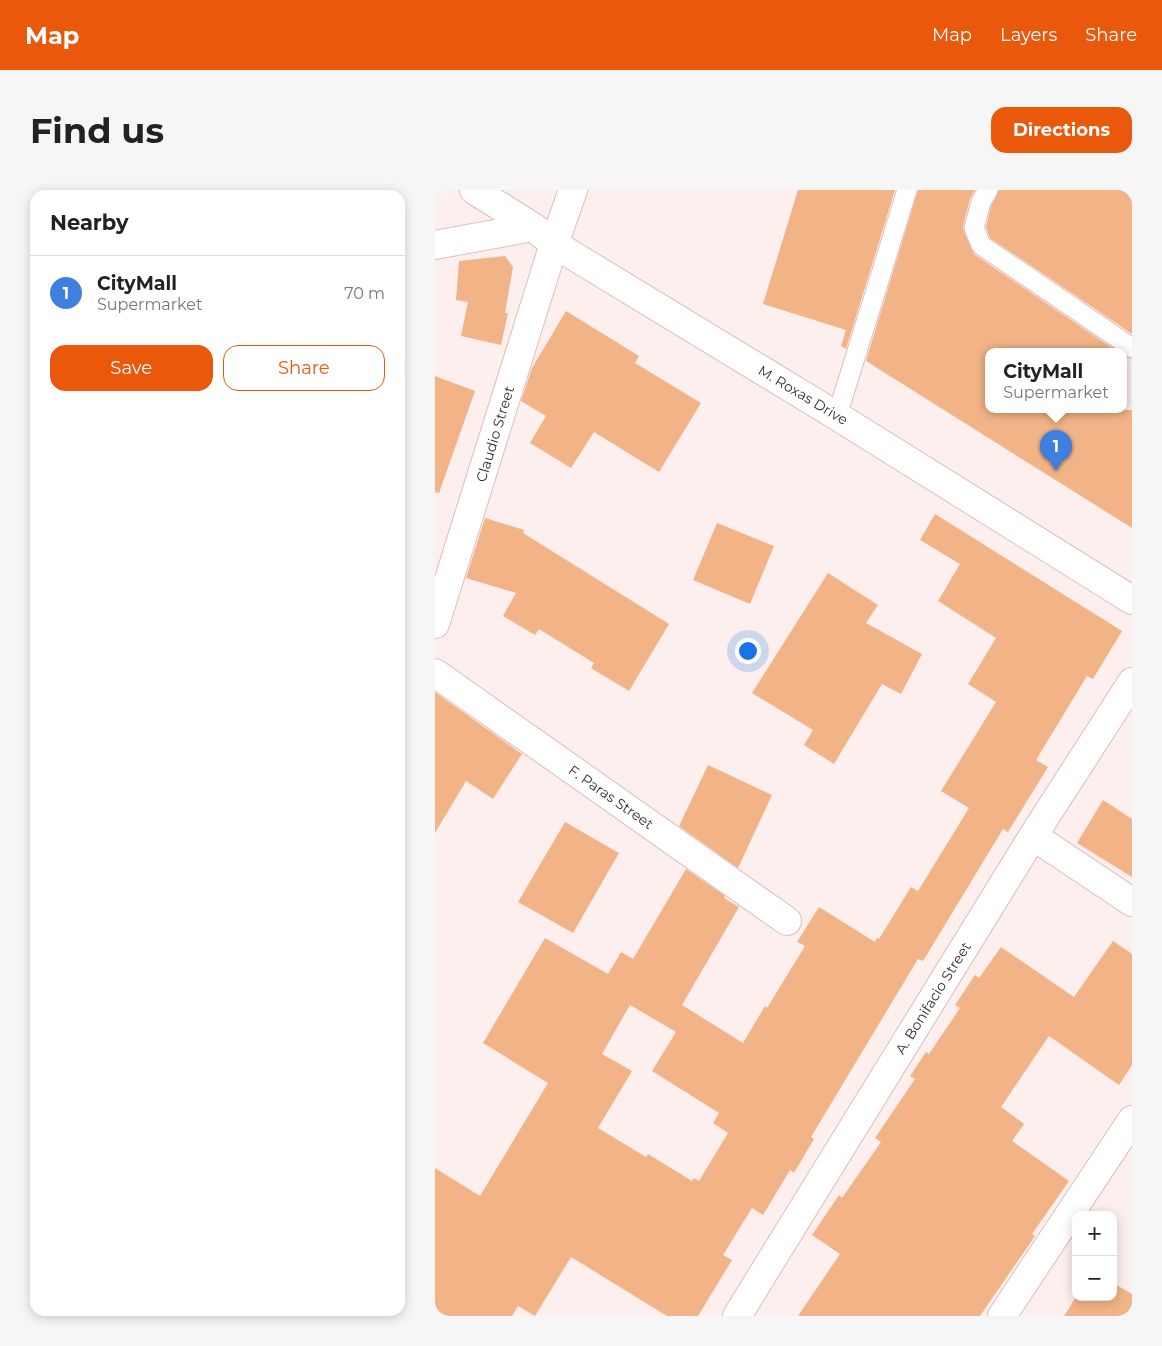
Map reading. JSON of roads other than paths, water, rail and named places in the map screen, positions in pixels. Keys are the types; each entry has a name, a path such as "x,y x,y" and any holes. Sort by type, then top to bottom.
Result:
{"street":[{"name":"M. Roxas Drive","path":"474,190 533,227 554,244 837,416 1132,600"},
{"name":"Claudio Street","path":"435,624 554,244 573,190"},
{"path":"435,245 533,227"},
{"name":"F. Paras Street","path":"435,673 787,921"},
{"name":"A. Bonifacio Street","path":"737,1316 1033,836 1132,682"},
{"path":"1033,836 1132,902"},
{"path":"1002,1316 1132,1120"}],"lane":[{"path":"837,416 907,190"},
{"path":"988,190 981,202 974,228 981,245 1132,348"}],"place":[{"name":"CityMall","path":"1056,471"}]}
